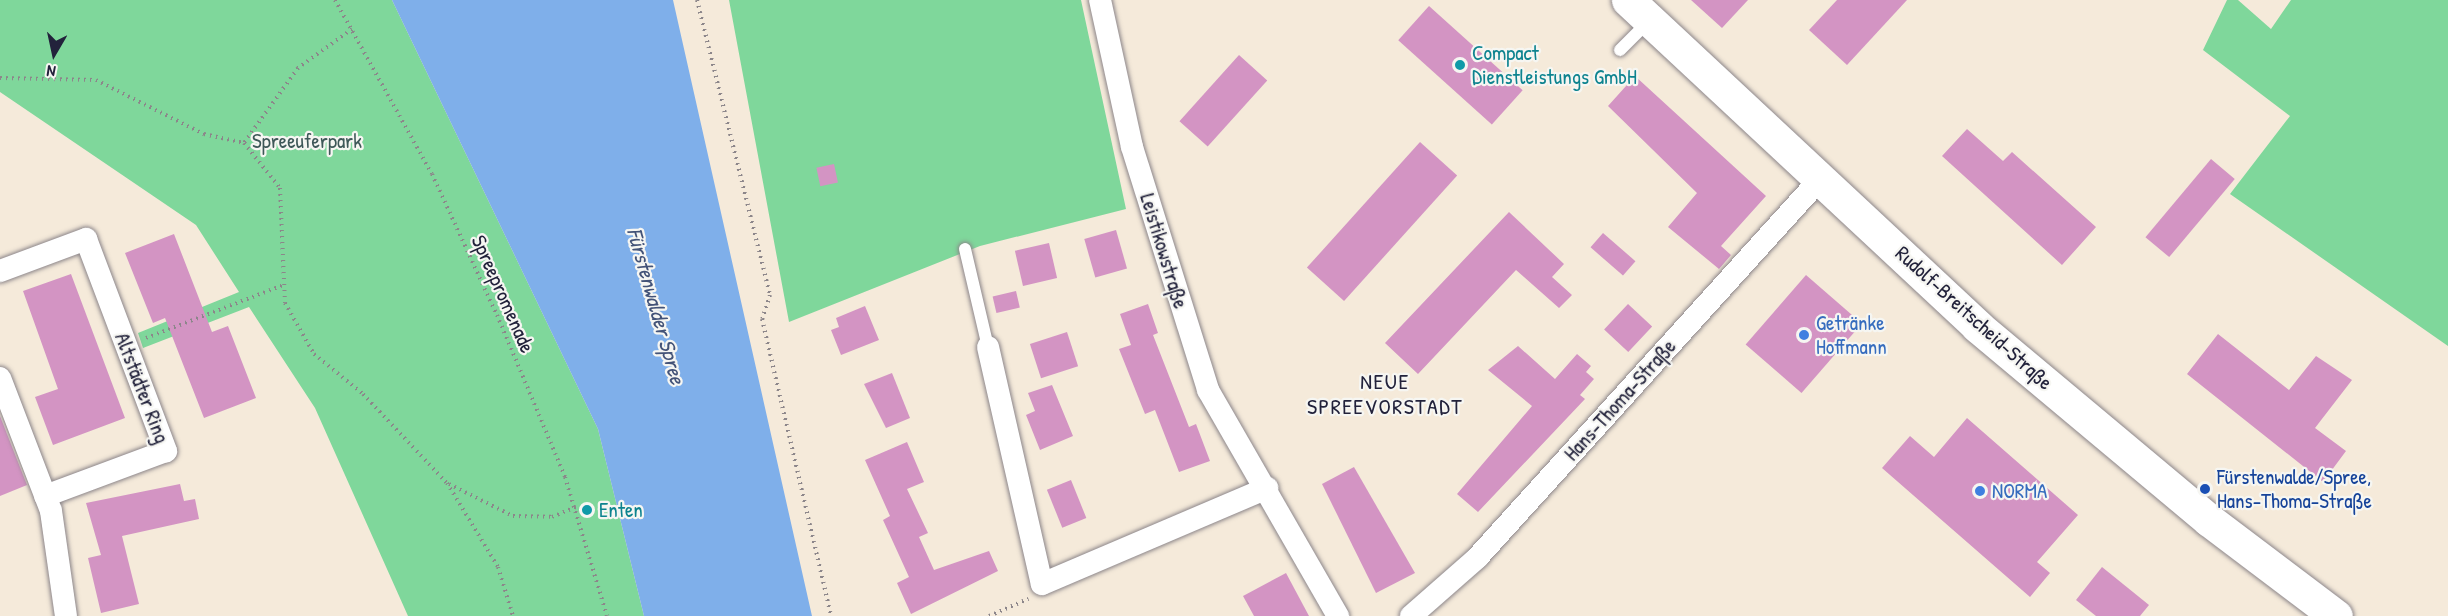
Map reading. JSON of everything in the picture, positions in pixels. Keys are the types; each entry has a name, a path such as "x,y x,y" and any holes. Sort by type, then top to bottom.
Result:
{"main road":[{"name":"Rudolf-Breitscheid-Straße","path":"1639,10 1822,177 1977,326 2144,467 2336,616"}],"street":[{"name":"Leistikowstraße","path":"1100,0 1131,147 1208,390 1267,488 1338,616"},
{"name":"Hans-Thoma-Straße","path":"1411,616 1478,558 1822,177"},
{"name":"Altstädter Ring","path":"0,271 86,239 166,452 45,496"},
{"path":"988,347 1042,584 1267,488"},
{"path":"0,378 45,496 66,616"}],"lane":[{"path":"1620,50 1639,10"},
{"path":"965,249 988,347"}],"path":[{"name":"Spreepromenade","path":"335,0 432,174 576,507 607,616"},
{"path":"697,0 770,295 762,319 831,616"},
{"path":"244,143 298,68 352,29"},
{"path":"0,78 96,80 204,134 244,143 279,188 283,285 291,322 314,354 363,394 447,483 498,567 513,616"},
{"path":"126,346 283,285"},
{"path":"447,483 513,516 552,517 576,507"},
{"path":"989,616 1037,594 1042,584"}],"green space":[{"name":"Spreeuferpark","path":"0,0 392,0 598,429 644,616 408,616 315,408 249,307 143,348 138,333 239,292 196,225 0,92"},
{"path":"729,0 1081,0 1126,209 980,246 789,322"},
{"path":"2227,0 2238,0 2271,29 2291,0 2448,0 2448,346 2230,194 2290,116 2203,50"}],"water":[{"name":"Fürstenwalder Spree","path":"392,0 673,0 812,616 644,616 598,429"}],"building":[{"path":"1691,0 1748,0 1722,28"},
{"path":"1837,0 1907,0 1847,65 1809,30"},
{"name":"Compact Dienstleistungs GmbH","path":"1429,6 1523,90 1492,124 1398,40"},
{"path":"1239,55 1267,80 1208,147 1179,121"},
{"path":"1635,76 1766,196 1721,246 1731,255 1719,269 1668,227 1697,193 1608,106"},
{"path":"1967,129 2003,161 2012,152 2096,227 2062,265 1942,156"},
{"path":"1420,142 1457,175 1344,301 1307,268"},
{"path":"2211,159 2235,179 2169,257 2145,237"},
{"path":"834,164 838,183 820,186 816,168"},
{"path":"1509,212 1564,264 1552,277 1572,295 1559,308 1516,270 1418,374 1385,343"},
{"path":"1116,230 1127,268 1095,278 1084,239"},
{"path":"1603,233 1635,261 1623,276 1591,247"},
{"path":"174,234 212,332 228,326 256,398 204,418 165,318 153,323 125,253"},
{"path":"1049,243 1057,278 1023,286 1015,251"},
{"path":"71,274 125,418 53,445 35,397 58,389 23,291"},
{"name":"Getränke Hoffmann","path":"1806,275 1862,324 1801,393 1746,344"},
{"path":"1016,291 1020,308 996,313 993,296"},
{"path":"1148,304 1158,333 1153,335 1189,427 1196,424 1210,461 1179,472 1155,410 1145,414 1119,349 1131,345 1120,314"},
{"path":"1628,304 1652,327 1628,352 1604,330"},
{"path":"865,306 879,340 841,355 831,330 839,327 836,318"},
{"path":"1067,332 1078,366 1041,378 1030,344"},
{"path":"2218,334 2289,390 2316,356 2352,380 2315,428 2346,451 2323,482 2187,374"},
{"path":"1518,346 1555,379 1577,354 1591,366 1586,372 1594,379 1580,395 1585,399 1478,512 1457,494 1532,406 1488,370"},
{"path":"892,373 910,418 886,428 864,384"},
{"path":"1052,385 1073,436 1040,450 1026,415 1035,411 1028,393"},
{"path":"0,416 27,485 0,496"},
{"name":"NORMA","path":"1967,418 2078,515 2037,562 2050,573 2030,597 1882,468 1910,436 1934,457"},
{"path":"907,442 924,482 907,489 928,533 919,537 934,570 989,551 998,571 911,614 897,583 909,577 883,520 890,516 865,460"},
{"path":"1354,467 1415,573 1376,593 1322,484"},
{"path":"1071,480 1086,518 1062,528 1047,490"},
{"path":"180,484 184,501 195,499 199,519 122,536 139,604 101,613 88,558 101,555 86,503"},
{"path":"2102,567 2149,605 2140,616 2096,616 2076,600"},
{"path":"1286,573 1309,616 1254,616 1243,596"}],"place":[{"name":"Compact Dienstleistungs GmbH","path":"1460,65"},
{"name":"Getränke Hoffmann","path":"1804,335"},
{"name":"Fürstenwalde/Spree, Hans-Thoma-Straße","path":"2205,489"},
{"name":"NORMA","path":"1980,491"},
{"name":"Enten","path":"587,510"}],"district":[{"name":"NEUE SPREEVORSTADT","path":"1385,394"}]}
